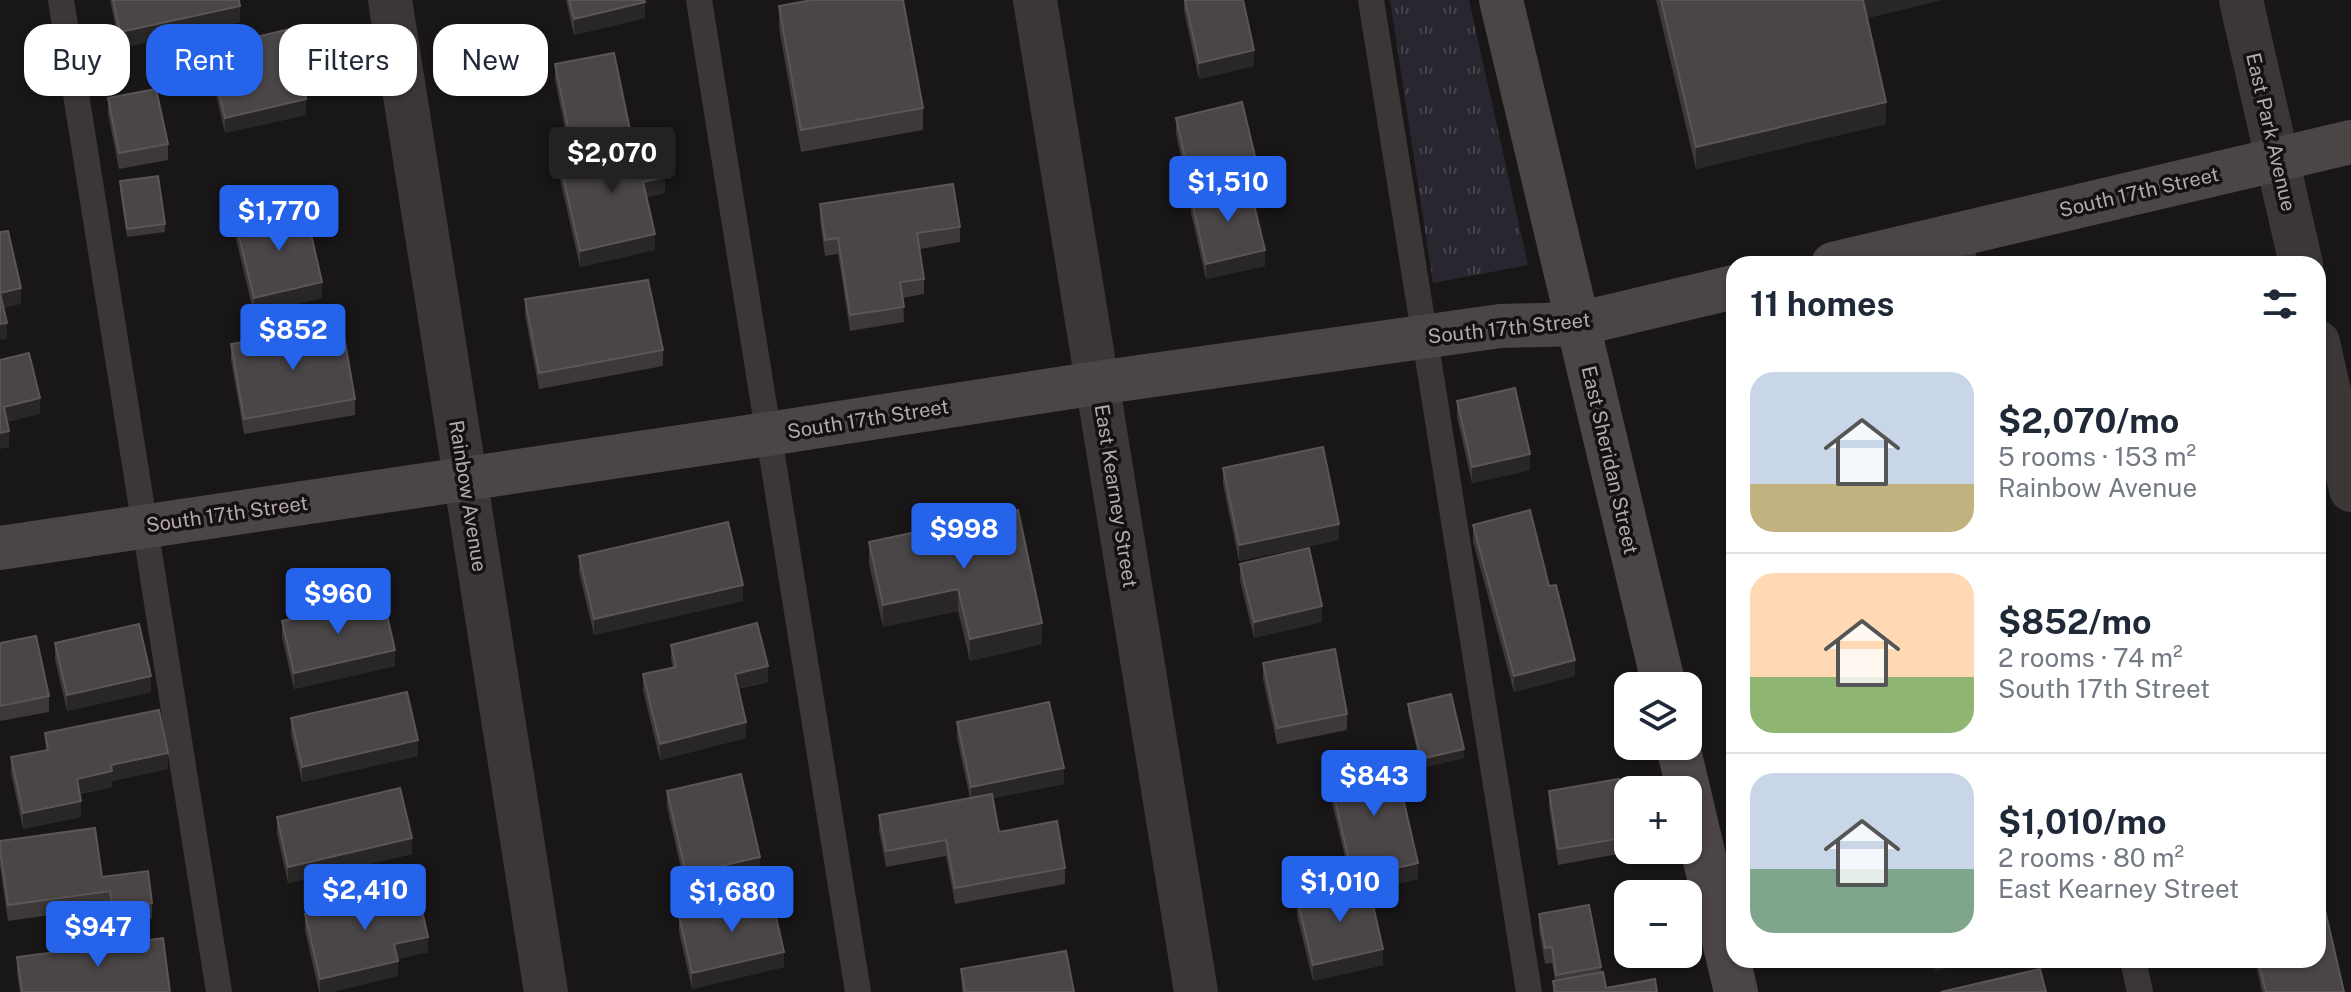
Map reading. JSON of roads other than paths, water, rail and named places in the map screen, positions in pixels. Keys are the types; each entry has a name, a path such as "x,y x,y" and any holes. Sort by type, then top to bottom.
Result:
{"street":[{"name":"Rainbow Avenue","path":"390,0 546,992"},
{"name":"East Kearney Street","path":"1035,0 1196,992"},
{"name":"East Sheridan Street","path":"1501,0 1661,672"},
{"name":"East Park Avenue","path":"2241,0 2299,256"},
{"name":"South 17th Street","path":"1902,256 1962,249 2351,142"},
{"name":"South 17th Street","path":"0,548 1426,336 1500,326 1578,324 1726,289"},
{"path":"2326,378 2351,490"},
{"path":"1681,760 1726,950"},
{"path":"1730,968 1736,992"}],"lane":[{"path":"61,0 219,992"},
{"path":"699,0 858,992"},
{"path":"1371,0 1529,992"},
{"path":"2135,968 2140,992"}]}
